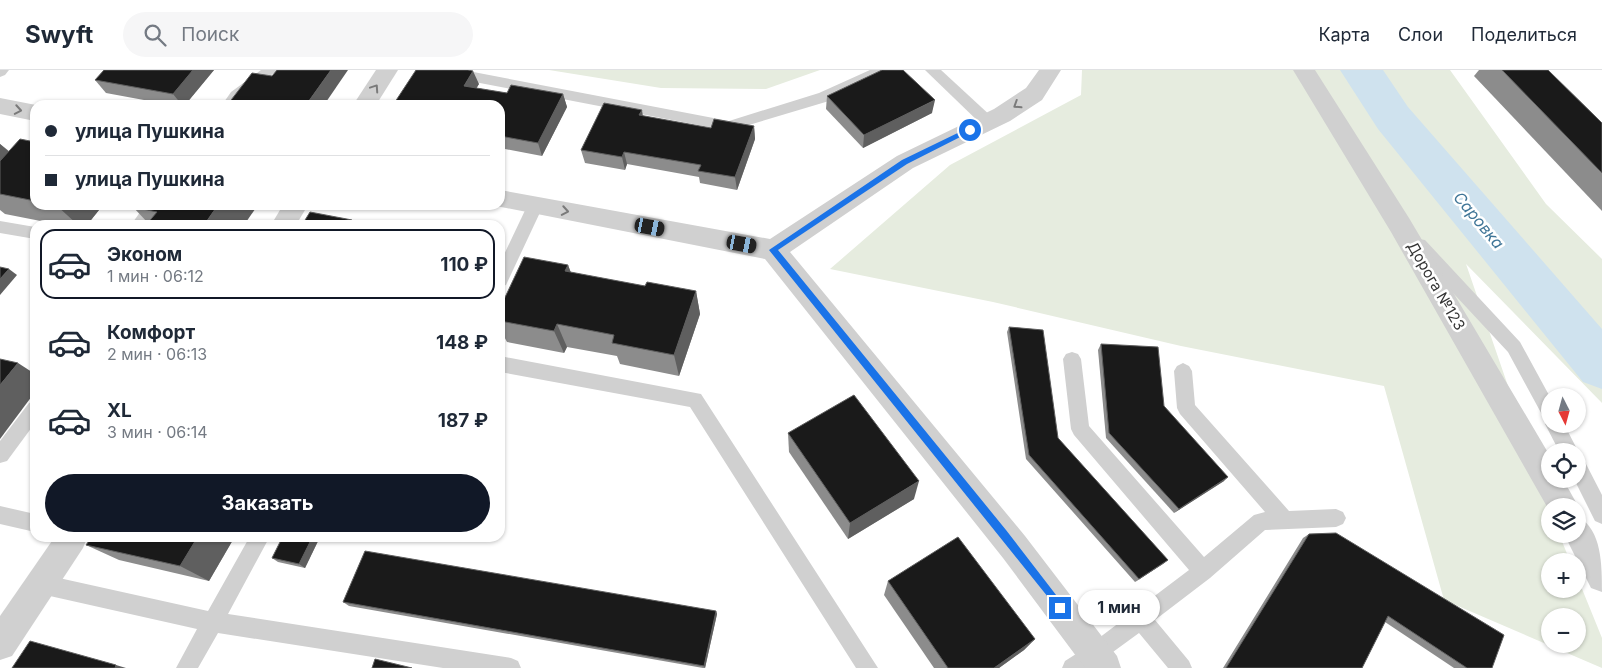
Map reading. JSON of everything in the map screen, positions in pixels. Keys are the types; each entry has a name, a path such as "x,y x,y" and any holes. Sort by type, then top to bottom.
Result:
{"street":[{"path":"367,100 387,70"},
{"path":"773,250 905,162 988,122 1034,94 1050,70"},
{"name":"Дорога №123","path":"1304,70 1400,225 1558,498"},
{"path":"0,106 30,112"},
{"path":"505,200 773,250 1014,547 1090,663"},
{"path":"0,644 69,542"},
{"path":"1584,543 1602,577"}],"lane":[{"path":"233,100 270,70"},
{"path":"438,70 729,126 824,97 883,70"},
{"path":"932,70 988,122"},
{"path":"505,269 535,206"},
{"path":"1400,225 1514,347 1541,399"},
{"path":"0,227 30,232"},
{"path":"1072,359 1080,429 1203,571"},
{"path":"505,365 695,400 868,668"},
{"path":"1183,371 1186,408 1285,520"},
{"path":"0,455 30,416"},
{"path":"1586,483 1600,509"},
{"path":"0,515 30,522"},
{"path":"1090,663 1140,618 1203,571 1261,521 1336,518"},
{"path":"186,668 257,542"},
{"path":"41,584 213,622 511,668"},
{"path":"1140,618 1182,668"}],"shaded area":[{"path":"549,70 820,70 766,89 661,88"},
{"path":"1082,70 1450,70 1546,204 1602,259 1602,403 1466,264 1541,482 1541,488 1543,488 1547,498 1541,498 1541,543 1563,543 1567,553 1541,553 1541,598 1586,598 1602,638 1602,668 1567,653 1586,653 1586,608 1541,608 1541,642 1444,600 1384,386 1181,346 993,302 830,269 950,165 1081,95"}],"building":[{"path":"104,70 193,70 173,94 95,80"},
{"path":"277,70 331,70 310,100 231,100 252,73 272,76"},
{"path":"416,70 468,70 473,71 464,86 507,93 511,85 563,94 538,143 505,137 505,100 396,100"},
{"path":"882,70 903,70 935,100 864,135 827,96"},
{"path":"1502,70 1548,70 1602,123 1602,173"},
{"path":"604,103 642,110 639,115 711,128 714,119 754,126 735,177 698,171 701,165 624,152 622,157 581,150"},
{"path":"20,139 30,141 30,200 0,194 0,161"},
{"path":"147,210 214,210 208,220 150,220 157,212"},
{"path":"310,212 352,220 305,220"},
{"path":"524,257 568,265 565,271 645,286 647,282 696,291 674,355 612,343 614,335 557,324 554,331 505,322 505,297"},
{"path":"0,267 9,269 0,279"},
{"path":"1009,327 1043,330 1058,438 1168,560 1139,579 1029,455"},
{"path":"1101,344 1158,347 1164,406 1228,477 1179,509 1109,433"},
{"path":"0,359 18,363 0,385"},
{"path":"854,395 919,481 850,523 788,433"},
{"path":"1336,533 1504,635 1492,668 1467,668 1388,616 1362,668 1226,668 1309,534"},
{"path":"958,537 1035,639 994,668 948,668 888,581"},
{"path":"88,542 195,542 180,566 86,545"},
{"path":"280,542 310,542 299,564 272,558"},
{"path":"365,551 716,611 704,666 343,602"},
{"path":"30,641 116,665 115,668 12,668"},
{"path":"375,659 412,668 372,668"}],"waterway":[{"name":"Саровка","path":"1361,70 1393,118 1602,366"}],"route":[{"path":"970,130 905,162 773,250 1003,533 1060,608"}]}
